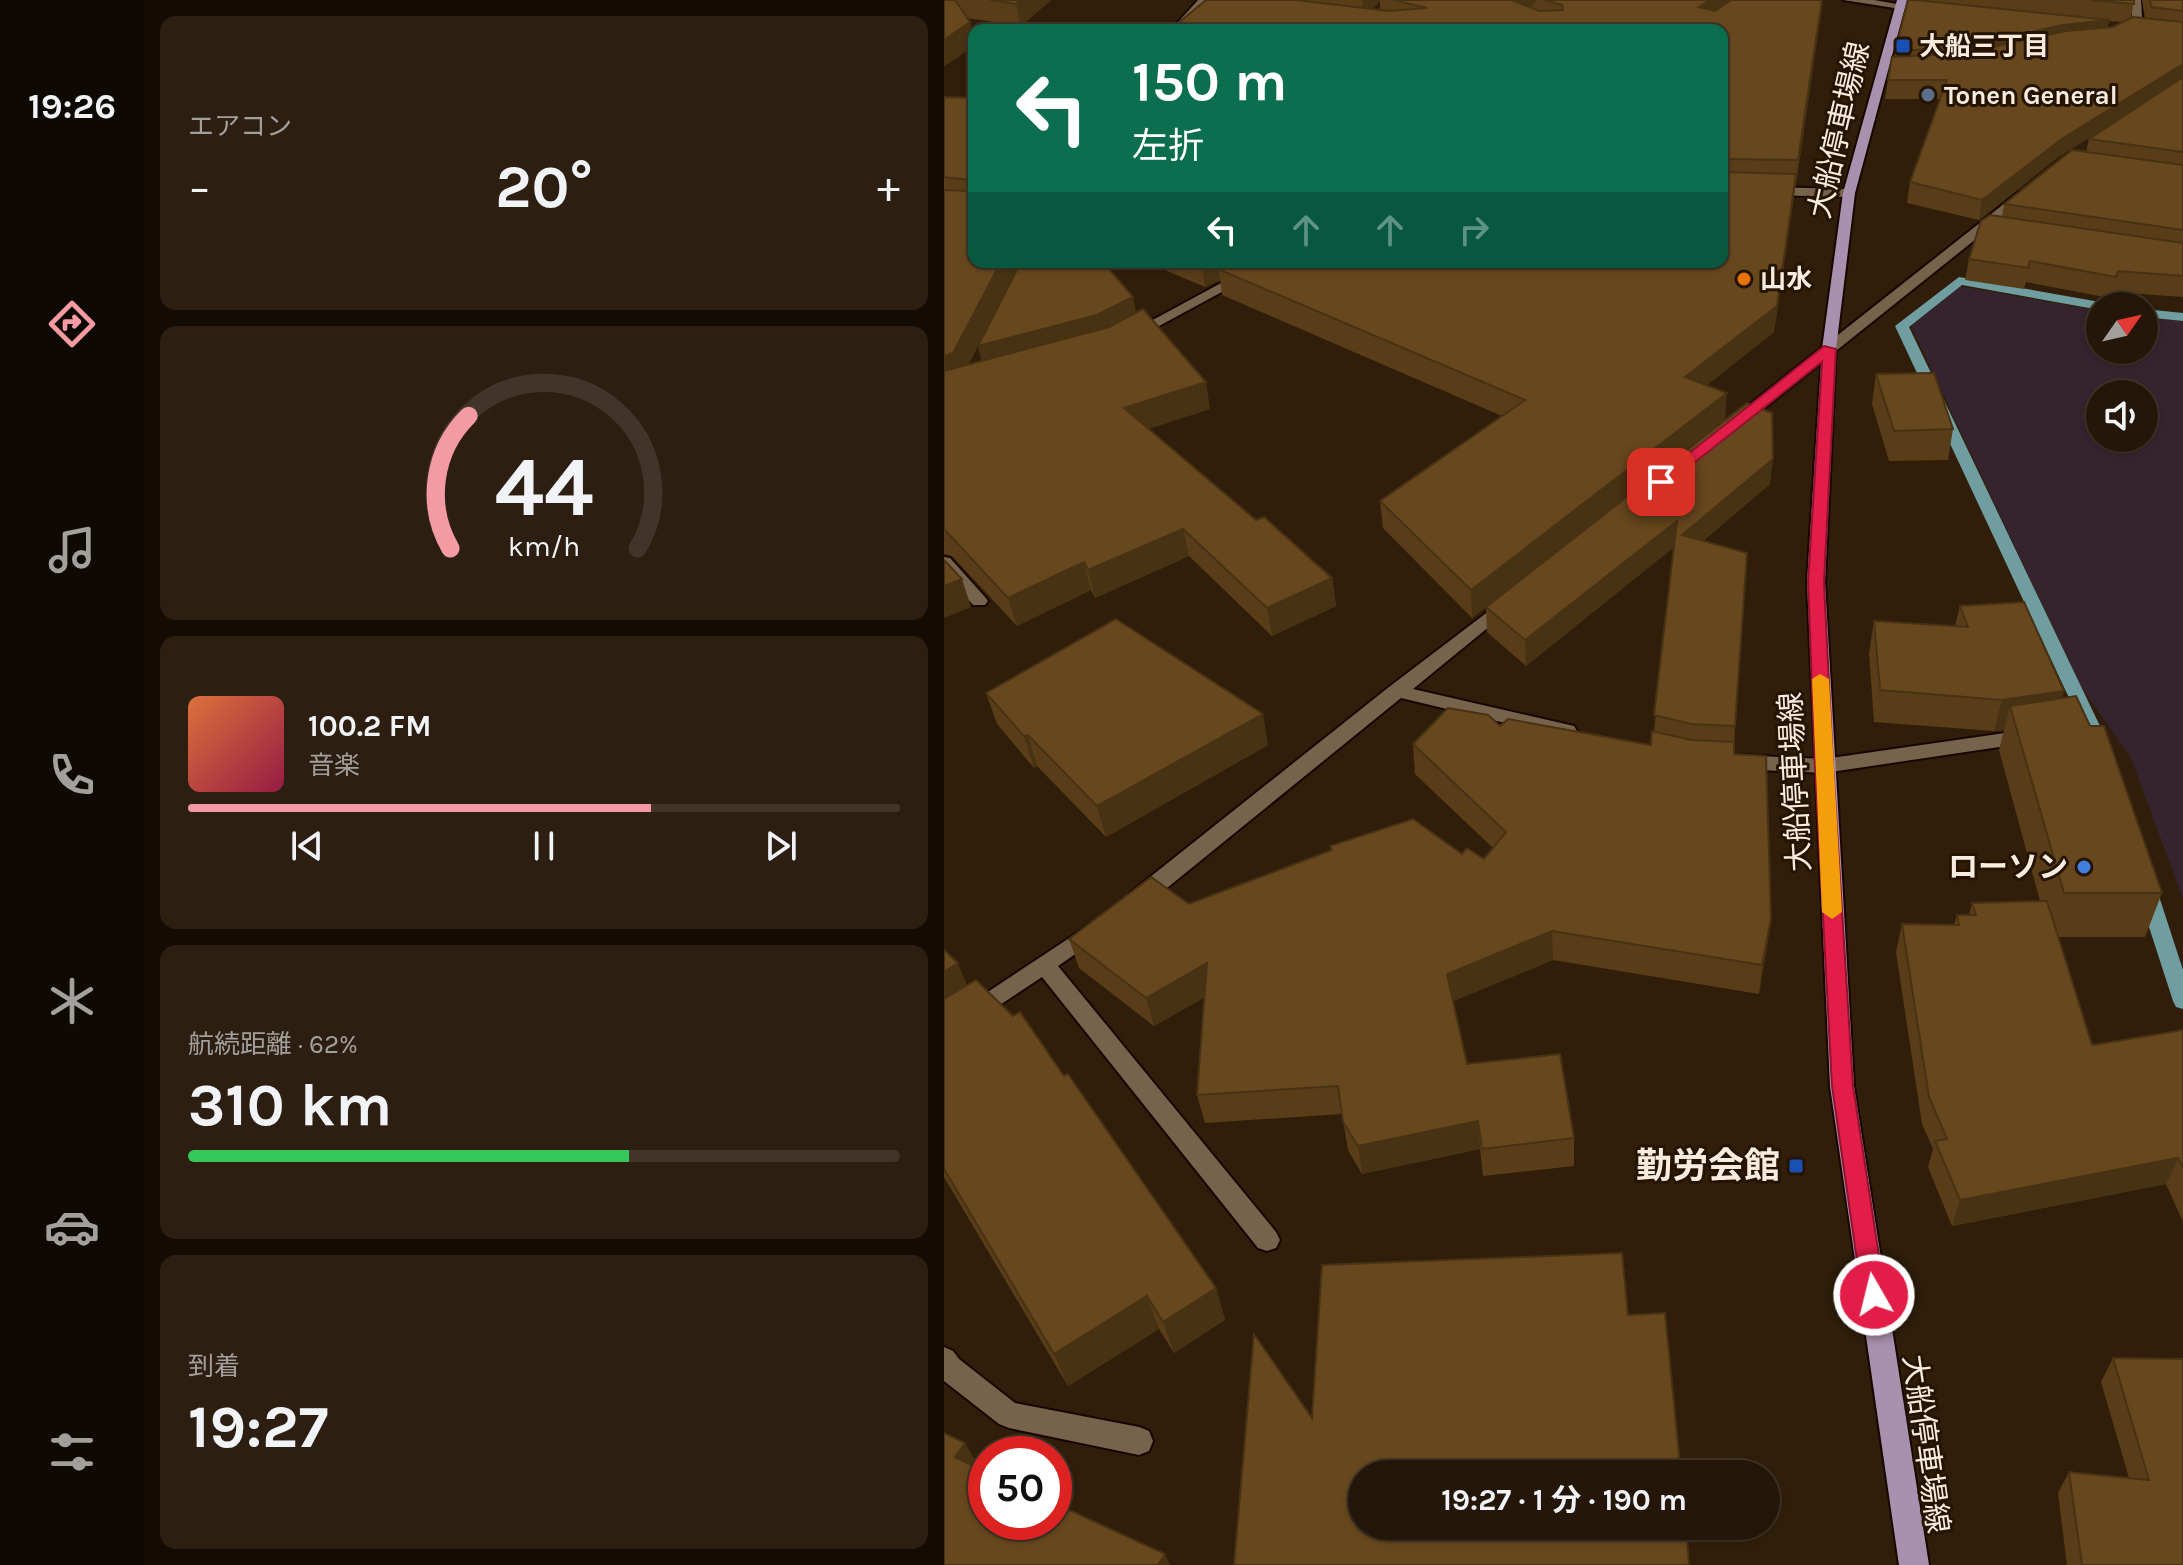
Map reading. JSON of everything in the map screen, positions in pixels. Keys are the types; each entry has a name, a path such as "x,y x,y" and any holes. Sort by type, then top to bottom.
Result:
{"main road":[{"name":"大船停車場線","path":"1902,3 1889,70 1849,193 1829,349 1816,582 1842,1086 1914,1565"}],"street":[{"path":"1848,0 1902,3 1931,10"},
{"path":"2136,0 2134,31 2154,33"},
{"path":"1182,24 1202,2 1215,6"},
{"path":"1718,437 1829,349 1990,229 2041,182"},
{"path":"1728,190 1849,193"},
{"path":"1123,340 1259,268"},
{"path":"944,562 979,601"},
{"path":"944,1033 1115,915 1520,593"},
{"path":"1396,691 1581,734"},
{"path":"1719,761 1824,766 2054,733"},
{"path":"1044,964 1267,1240"},
{"path":"944,1360 949,1368 1009,1415 1139,1441"}],"shaded area":[{"path":"1959,286 2086,309 2086,364 2158,364 2158,318 2183,321 2183,899 2131,758 2080,685 1911,326"}],"building":[{"path":"944,0 955,0 970,22 944,40"},
{"path":"990,0 1020,0 1016,4"},
{"path":"1206,0 1296,0 1389,11 1427,8 1393,0 1515,0 1540,11 1563,10 1562,5 1545,0 1710,0 1699,7 1715,11 1731,0 1822,0 1798,160 1728,159 1728,24 1177,24"},
{"path":"1908,0 2109,20 2063,25 1964,47 1895,51"},
{"path":"2090,0 2134,0 2134,4"},
{"path":"2150,0 2183,0 2183,11 2151,7"},
{"path":"2133,17 2183,22 2183,64 2063,138 1982,200 1910,182 1947,80 1888,80 1892,57 1966,53 2065,31 2113,27"},
{"path":"2183,77 2183,152 2089,139"},
{"path":"944,97 968,98 968,180 944,177"},
{"path":"2072,150 2183,165 2183,230 2004,204"},
{"path":"1728,172 1796,174 1777,306 1685,377 1727,393 1471,590 1380,501 1525,400 1218,269 1728,268"},
{"path":"968,188 968,268 998,268 953,353 944,356 944,190 967,191"},
{"path":"1990,215 2183,243 2183,276 2118,271 2116,277 2030,261 2028,268 1969,259 1981,221"},
{"path":"1018,268 1108,268 1133,297 1097,315 978,346"},
{"path":"1143,309 1206,382 1124,408 1256,520 1264,517 1332,578 1267,608 1183,529 1088,570 1084,562 1008,598 944,529 944,371 1109,327"},
{"path":"1934,373 1953,429 1894,431 1876,374"},
{"path":"1747,403 1772,413 1773,459 1682,535 1747,553 1735,726 1691,724 1654,715 1677,521 1525,640 1486,607"},
{"path":"944,560 962,579 944,586"},
{"path":"2024,602 2064,691 2002,700 1880,690 1874,621 1968,627 1960,606"},
{"path":"1116,619 1263,714 1097,806 1028,735 1024,736 986,693"},
{"path":"2076,696 2090,726 2104,726 2162,893 2064,893 2010,706"},
{"path":"1448,708 1488,715 1500,726 1508,719 1651,745 1652,731 1691,740 1734,742 1734,754 1766,756 1771,919 1762,965 1552,931 1447,974 1467,1064 1560,1054 1574,1138 1482,1149 1478,1121 1358,1146 1343,1122 1338,1086 1197,1095 1207,963 1146,998 1069,939 1151,877 1189,904 1332,850 1330,846 1413,819 1462,854 1467,848 1484,859 1506,832 1413,744"},
{"path":"2047,901 2092,1045 2183,1030 2183,1168 2178,1158 1960,1200 1935,1141 1947,1139 1929,1097 1902,924 1959,925 1957,915 1976,915 1972,903"},
{"path":"944,950 958,963 944,972"},
{"path":"976,980 1013,1016 1020,1012 1064,1076 1068,1074 1216,1288 1163,1322 1147,1296 1054,1354 944,1169 944,999"},
{"path":"1622,1253 1628,1315 1665,1313 1680,1460 1348,1460 1348,1540 1687,1540 1689,1565 1234,1565 1254,1334 1312,1418 1322,1265"},
{"path":"2113,1358 2183,1359 2183,1565 2082,1565 2069,1472 2149,1480"},
{"path":"944,1433 965,1443 955,1457 968,1463 968,1540 1072,1540 1072,1511 1165,1554 1158,1565 944,1565"}],"waterway":[{"path":"2086,304 1959,281 1902,326 2101,747"},
{"path":"2158,314 2183,317"},
{"path":"2147,890 2183,1001"}],"slow traffic":[{"path":"1820,679 1832,912"}],"place":[{"name":"大船三丁目","path":"1903,46"},
{"name":"Tonen General","path":"1928,95"},
{"name":"山水","path":"1744,279"},
{"name":"ローソン","path":"2084,867"},
{"name":"勤労会館","path":"1796,1166"}],"route":[{"path":"1661,482 1829,349 1816,582 1824,766 1842,1086 1874,1295"}]}
